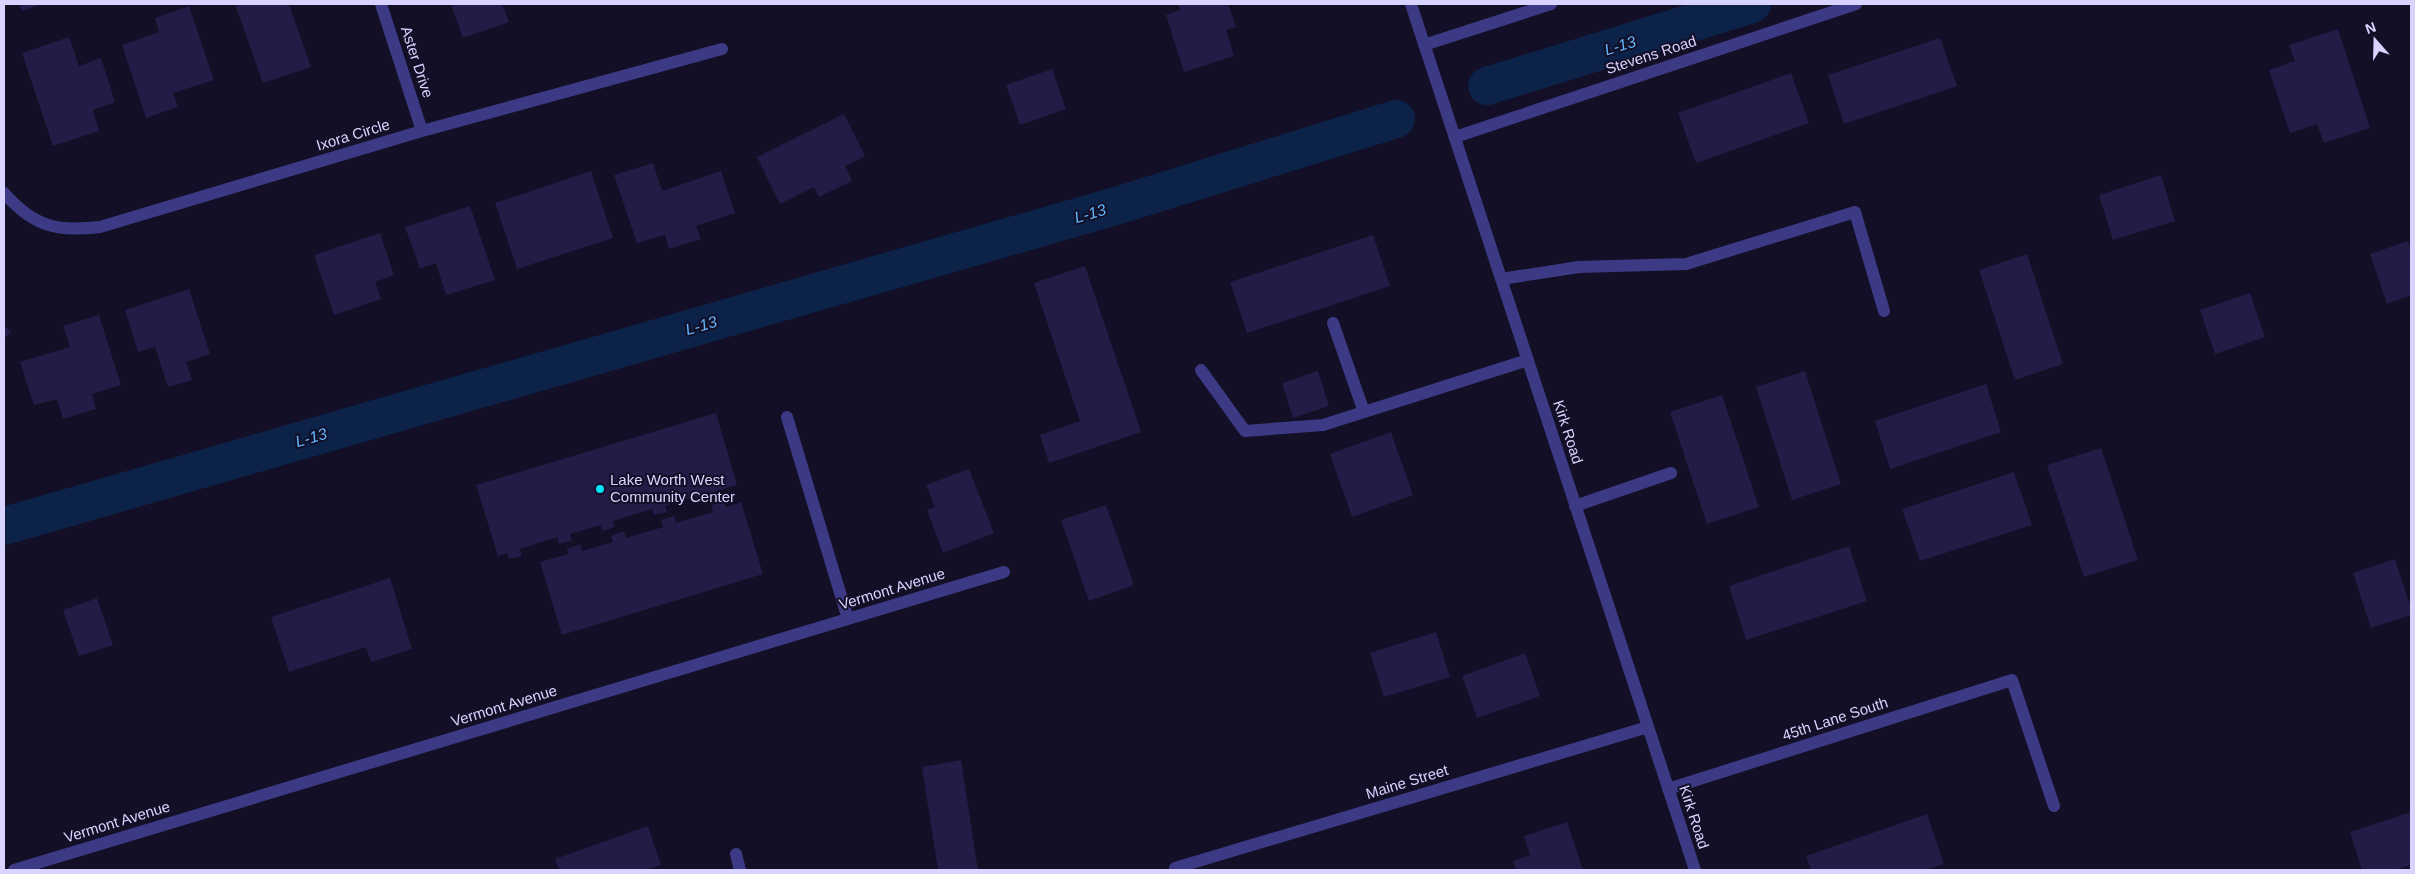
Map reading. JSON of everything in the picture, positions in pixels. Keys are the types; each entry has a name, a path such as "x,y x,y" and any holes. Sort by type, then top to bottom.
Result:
{"street":[{"name":"Aster Drive","path":"381,4 422,131"},
{"name":"Kirk Road","path":"1411,4 1695,870"},
{"path":"1424,45 1551,4"},
{"name":"Stevens Road","path":"1455,137 1856,4"},
{"name":"Ixora Circle","path":"4,193 23,212 47,226 73,230 100,228 422,131 722,49"},
{"path":"1501,279 1579,267 1686,264 1855,212 1884,311"},
{"path":"1333,324 1364,412"},
{"path":"1201,370 1245,431 1323,425 1528,360"},
{"path":"787,417 848,619"},
{"path":"1575,506 1670,473"},
{"name":"Vermont Avenue","path":"14,870 1004,572"},
{"name":"45th Lane South","path":"1668,789 2012,680 2054,806"},
{"name":"Maine Street","path":"1174,868 1648,727"},
{"path":"736,854 740,870"}],"building":[{"path":"19,4 42,4 22,11"},
{"path":"235,4 289,4 311,67 263,83"},
{"path":"451,4 502,4 509,22 463,38"},
{"path":"1178,4 1228,4 1236,27 1226,30 1234,56 1184,72 1166,15 1180,10"},
{"path":"189,6 214,80 173,93 178,107 146,118 122,45 159,32 155,18"},
{"path":"2338,29 2370,128 2324,143 2317,124 2290,133 2269,70 2295,61 2289,45"},
{"path":"69,37 79,66 101,58 115,102 93,110 99,131 53,146 22,53"},
{"path":"1940,38 1957,86 1844,124 1828,75"},
{"path":"1052,69 1066,109 1020,125 1006,85"},
{"path":"1791,73 1809,123 1696,163 1678,113"},
{"path":"844,114 865,156 845,166 852,181 819,197 814,187 780,204 757,157"},
{"path":"653,163 662,191 721,171 735,213 696,226 701,239 669,249 665,235 637,243 614,175"},
{"path":"591,171 613,238 517,269 495,203"},
{"path":"2161,175 2175,221 2113,240 2099,195"},
{"path":"470,206 495,280 446,295 436,263 420,269 405,227"},
{"path":"380,233 394,275 375,282 381,299 334,315 314,255"},
{"path":"1373,235 1390,286 1247,333 1230,282"},
{"path":"2408,241 2411,251 2411,295 2387,304 2370,254"},
{"path":"2027,254 2063,364 2015,380 1979,270"},
{"path":"1085,266 1141,432 1049,463 1040,435 1080,421 1034,283"},
{"path":"189,289 210,354 186,362 192,380 168,387 155,347 138,352 125,310"},
{"path":"2250,293 2265,337 2215,354 2200,310"},
{"path":"99,315 121,385 92,394 96,409 63,419 57,399 34,405 20,362 70,347 63,326"},
{"path":"4,325 11,332 4,339"},
{"path":"1318,371 1329,406 1293,418 1282,383"},
{"path":"1805,371 1841,484 1792,500 1756,387"},
{"path":"1986,384 2001,432 1890,469 1875,421"},
{"path":"1722,395 1759,507 1707,524 1670,412"},
{"name":"Lake Worth West Community Center","path":"716,413 737,485 710,493 711,498 699,502 696,496 665,506 667,512 654,515 652,509 613,521 615,527 602,531 601,525 570,534 572,541 559,544 557,537 520,549 522,556 509,559 507,553 498,556 476,485"},
{"path":"1391,432 1413,495 1352,517 1330,454"},
{"path":"2101,448 2138,560 2084,577 2047,465"},
{"path":"969,469 994,533 943,553 927,510 935,507 926,485"},
{"path":"2014,472 2032,525 1920,561 1902,509"},
{"name":"Lake Worth West Community Center","path":"724,502 726,507 741,502 763,574 562,635 540,562 568,554 567,549 580,544 582,551 613,542 611,536 624,531 626,538 663,527 661,520 674,516 676,523 713,512 711,505"},
{"path":"1106,505 1134,585 1089,601 1061,520"},
{"path":"1849,546 1867,601 1746,640 1729,586"},
{"path":"2395,559 2411,608 2411,615 2371,628 2353,573"},
{"path":"390,578 412,649 371,662 366,647 289,672 271,617"},
{"path":"97,598 113,645 79,656 63,610"},
{"path":"1436,632 1450,677 1384,697 1370,653"},
{"path":"1525,653 1540,696 1477,718 1462,676"},
{"path":"961,760 978,870 938,870 922,767"},
{"path":"2411,812 2411,865 2394,870 2362,870 2350,832"},
{"path":"1927,814 1944,864 1926,870 1811,870 1806,856"},
{"path":"1567,822 1583,870 1516,870 1513,861 1530,855 1524,836"},
{"path":"648,826 661,865 646,870 559,870 555,859"}],"waterway":[{"name":"L-13","path":"1487,86 1752,4"},
{"name":"L-13","path":"4,526 1119,205 1396,119"}],"place":[{"name":"Lake Worth West Community Center","path":"600,489"}]}
